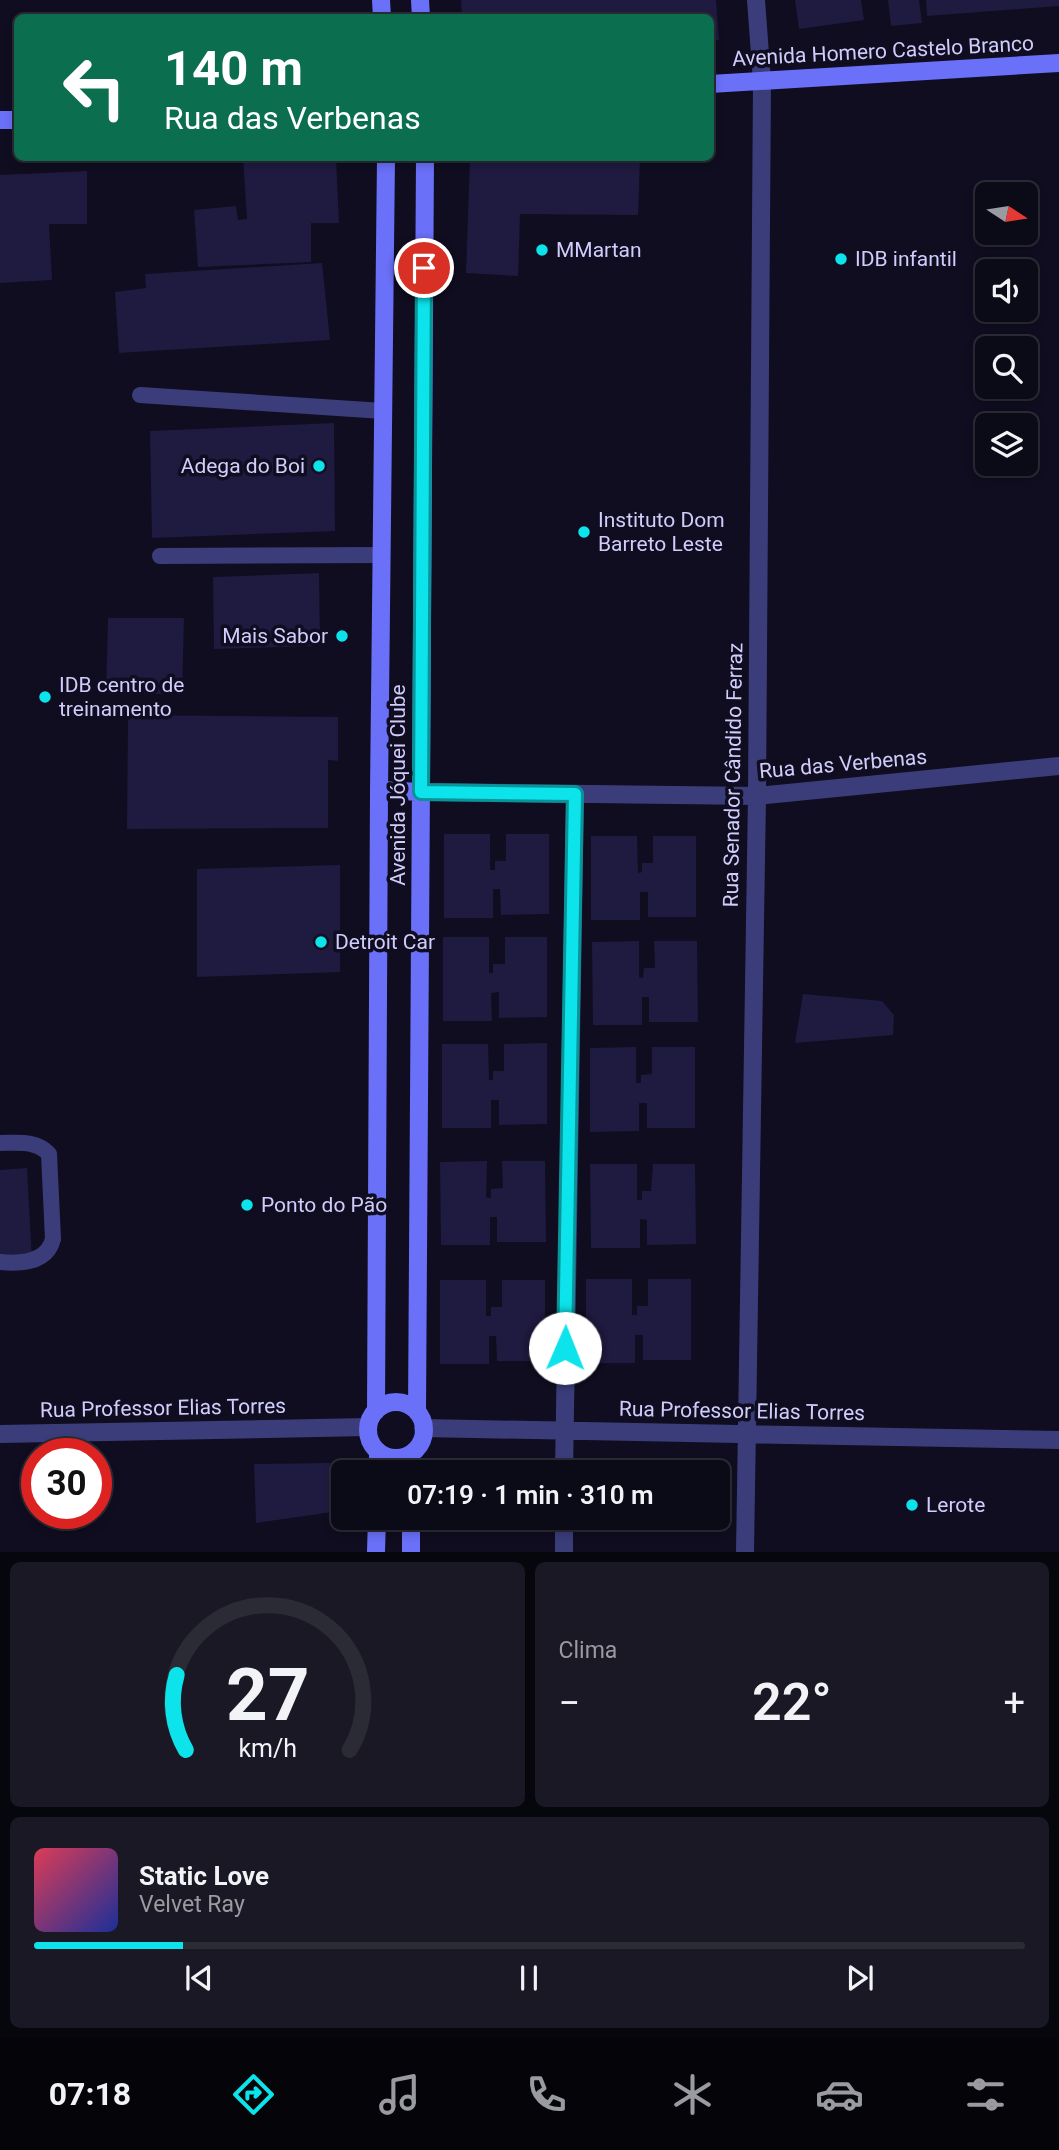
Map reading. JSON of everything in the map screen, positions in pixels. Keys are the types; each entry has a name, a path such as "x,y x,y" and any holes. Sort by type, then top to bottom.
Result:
{"main road":[{"name":"Avenida Homero Castelo Branco","path":"714,84 1059,63"},
{"name":"Avenida Jóquei Clube","path":"368,1427 370,1418 376,1411 386,161"},
{"name":"Avenida Jóquei Clube","path":"412,1460 412,1453 419,1446 420,1420 425,161"},
{"path":"379,790 421,792"},
{"path":"376,1411 392,1402 410,1406 420,1420"},
{"path":"368,1427 368,1436 378,1452 378,1460"},
{"path":"378,1452 395,1458 412,1453"},
{"path":"376,1552 377,1530"},
{"path":"411,1530 411,1552"}],"street":[{"name":"Rua Senador Cândido Ferraz","path":"745,1552 757,796 762,81 756,0"},
{"name":"Rua das Verbenas","path":"421,792 757,796 1059,766"},
{"path":"564,1460 575,794"},
{"name":"Rua Professor Elias Torres","path":"420,1420 564,1430 1059,1440"},
{"name":"Rua Professor Elias Torres","path":"0,1434 368,1427"},
{"path":"564,1530 564,1552"}],"lane":[{"path":"140,395 383,411"},
{"path":"160,556 382,555"},
{"path":"0,1143 33,1143 49,1154 53,1239 51,1250 38,1260 0,1262"}],"building":[{"path":"461,0 716,0 719,40 714,40 714,14 462,14"},
{"path":"795,0 861,0 864,20 799,29"},
{"path":"888,0 919,0 922,23 891,26"},
{"path":"926,0 1059,0 1059,6 927,16"},
{"path":"243,161 336,161 339,223 311,223 311,262 198,267 194,210 236,206 238,220 247,219"},
{"path":"470,161 640,161 638,215 520,214 518,276 466,273"},
{"path":"87,171 87,224 49,224 52,280 0,283 0,175"},
{"path":"322,263 330,340 119,353 115,292 146,288 145,274"},
{"path":"334,423 335,531 152,538 150,431"},
{"path":"319,573 320,646 214,649 213,577"},
{"path":"108,618 184,618 182,694 106,694"},
{"path":"128,715 338,717 338,761 328,760 328,828 127,829"},
{"path":"444,834 490,834 490,870 495,870 495,861 506,861 506,834 549,834 549,914 501,915 500,889 493,889 493,918 444,918"},
{"path":"591,836 637,836 638,873 642,872 642,863 653,863 653,836 696,836 696,917 648,917 648,892 640,892 640,920 591,920"},
{"path":"340,865 340,972 197,977 197,869"},
{"path":"443,937 489,937 489,973 493,973 493,964 505,964 505,937 547,937 547,1017 499,1018 499,992 491,993 492,1021 443,1021"},
{"path":"639,941 639,977 643,978 644,968 655,968 654,941 697,941 698,1022 649,1022 649,997 642,997 642,1025 593,1025 592,942"},
{"path":"803,994 882,1001 894,1015 893,1035 795,1043"},
{"path":"547,1043 547,1124 499,1125 499,1100 491,1100 491,1128 442,1128 442,1044 488,1044 489,1080 493,1080 493,1071 504,1071 504,1044"},
{"path":"636,1047 636,1083 641,1083 641,1075 652,1074 652,1047 695,1047 695,1128 647,1128 647,1103 639,1103 639,1131 590,1132 590,1048"},
{"path":"487,1161 486,1197 491,1198 491,1189 503,1188 502,1161 545,1161 546,1242 497,1242 497,1217 490,1217 490,1245 441,1245 440,1162"},
{"path":"590,1164 637,1164 637,1200 642,1200 642,1191 651,1191 653,1164 695,1164 696,1244 647,1245 647,1220 640,1219 640,1248 591,1248"},
{"path":"27,1168 32,1261 0,1264 0,1170"},
{"path":"586,1279 632,1279 632,1315 637,1315 637,1306 648,1306 648,1279 691,1279 691,1360 643,1360 643,1335 635,1335 635,1363 586,1363"},
{"path":"440,1280 486,1280 486,1316 491,1316 491,1307 502,1307 502,1280 545,1280 545,1361 497,1361 496,1336 489,1336 489,1364 440,1364"},
{"path":"330,1463 331,1512 256,1523 254,1464"}],"place":[{"name":"MMartan","path":"542,250"},
{"name":"IDB infantil","path":"841,259"},
{"name":"Adega do Boi","path":"319,466"},
{"name":"Instituto Dom Barreto Leste","path":"584,532"},
{"name":"Mais Sabor","path":"342,636"},
{"name":"IDB centro de treinamento","path":"45,697"},
{"name":"Detroit Car","path":"321,942"},
{"name":"Ponto do Pão","path":"247,1205"},
{"name":"Lerote","path":"912,1505"}],"route":[{"path":"424,268 421,792 575,794 565,1348"}]}
